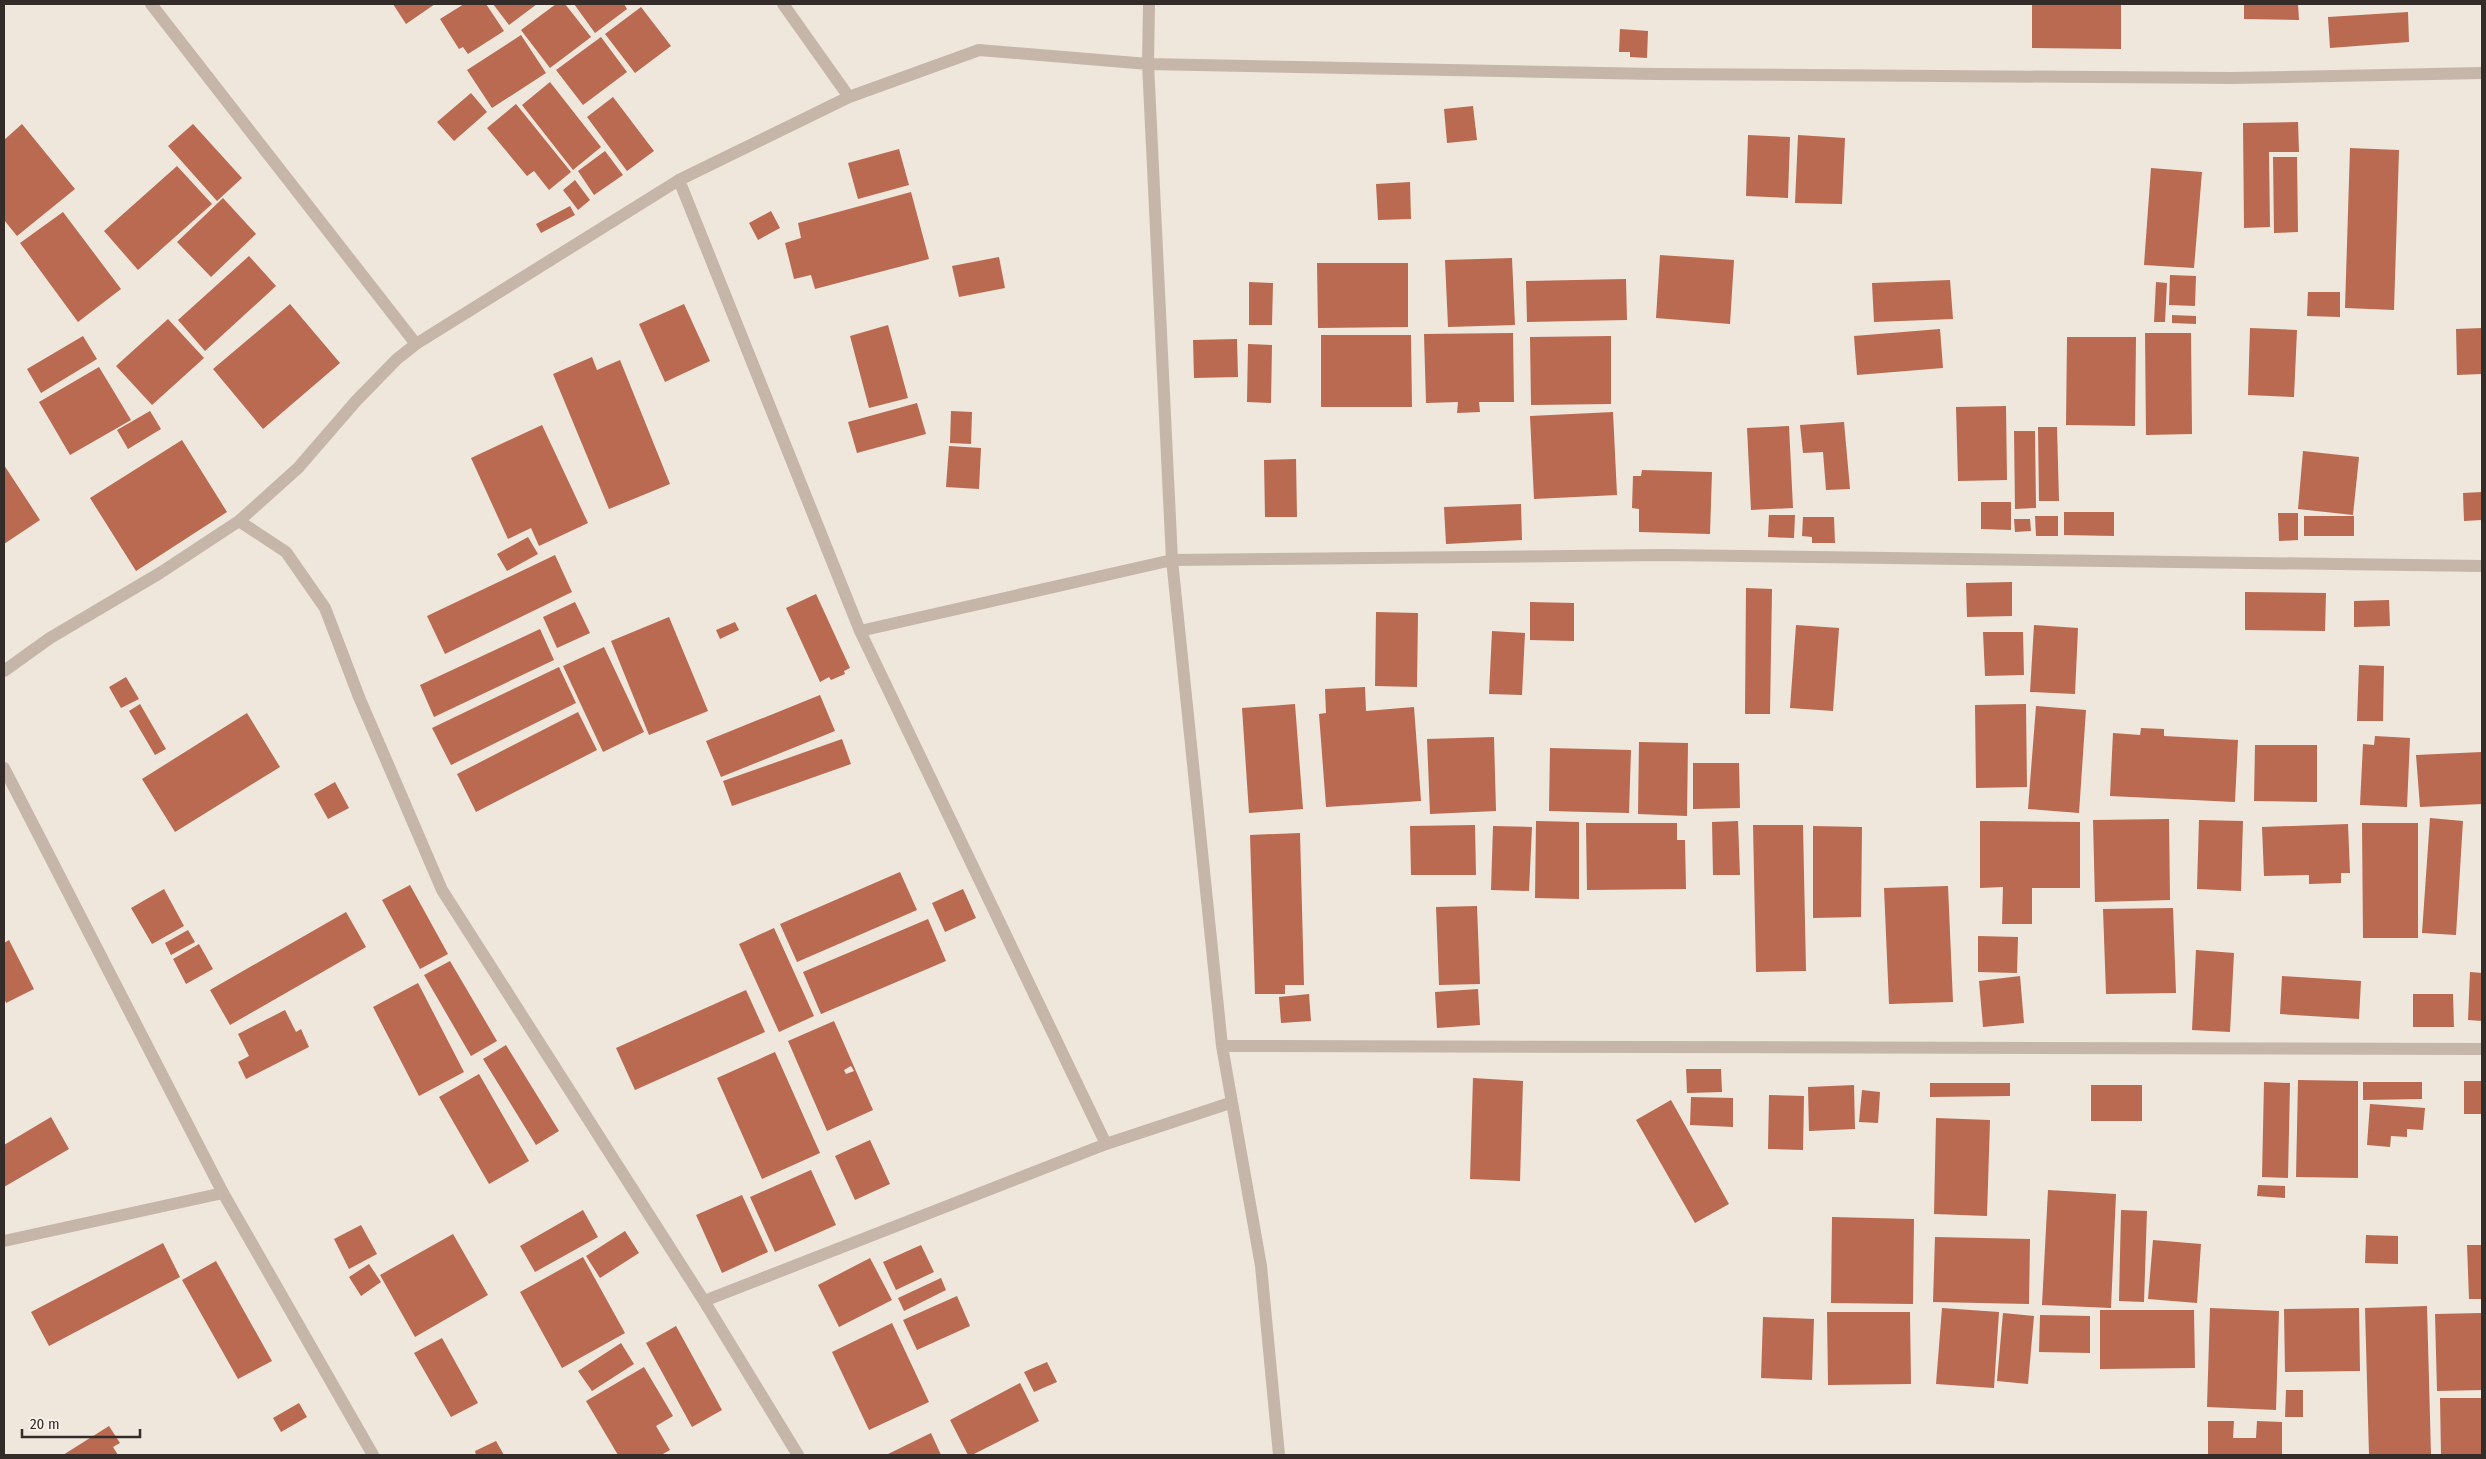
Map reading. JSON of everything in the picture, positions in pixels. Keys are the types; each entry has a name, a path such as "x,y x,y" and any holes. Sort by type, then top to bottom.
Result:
{"street":[{"path":"151,4 416,344"},
{"path":"783,4 849,97"},
{"path":"1150,4 1148,64 1172,560 1222,1046 1230,1103 1261,1266 1279,1455"},
{"path":"4,671 50,638 160,573 239,521 298,468 356,401 397,359 416,344 679,180 849,97 979,50 1148,64 1645,74 2222,78 2482,73"},
{"path":"679,180 860,631 1106,1144"},
{"path":"239,521 286,552 325,608 359,697 442,890 704,1301 798,1455"},
{"path":"860,631 1172,560 1664,555 2482,566"},
{"path":"4,768 223,1193 373,1455"},
{"path":"1222,1046 2482,1049"},
{"path":"704,1301 1106,1144 1230,1103"},
{"path":"4,1240 223,1193"}],"building":[{"path":"393,4 435,4 406,24"},
{"path":"464,4 486,4 504,31 468,54 463,47 459,49 440,19"},
{"path":"493,4 537,4 509,25"},
{"path":"556,4 565,4 591,37 550,68 521,30"},
{"path":"574,4 624,4 627,9 595,33"},
{"path":"2032,4 2121,4 2121,49 2032,48"},
{"path":"2244,4 2298,4 2299,20 2244,19"},
{"path":"641,7 671,46 635,73 605,34"},
{"path":"2408,12 2409,42 2330,48 2328,17"},
{"path":"1620,29 1648,31 1647,58 1630,57 1630,52 1619,52"},
{"path":"521,35 546,73 492,108 467,70"},
{"path":"601,37 627,72 583,105 556,70"},
{"path":"550,82 601,147 573,170 522,105"},
{"path":"471,93 487,112 454,141 437,122"},
{"path":"613,97 654,151 627,171 587,117"},
{"path":"516,104 571,172 549,190 534,171 527,176 487,128"},
{"path":"1473,106 1477,140 1447,143 1444,109"},
{"path":"2298,122 2299,152 2269,152 2270,227 2244,228 2243,123"},
{"path":"22,124 75,189 17,236 4,220 4,140"},
{"path":"193,124 242,178 217,201 168,146"},
{"path":"1748,135 1790,137 1788,198 1746,196"},
{"path":"1798,135 1845,138 1842,204 1795,203"},
{"path":"2350,148 2399,150 2394,310 2345,308"},
{"path":"899,149 909,185 858,199 848,163"},
{"path":"605,151 623,175 594,195 578,171"},
{"path":"2273,157 2297,157 2298,232 2274,233"},
{"path":"177,166 212,204 138,270 104,231"},
{"path":"2151,168 2202,172 2194,268 2144,265"},
{"path":"575,180 590,200 578,210 563,190"},
{"path":"1410,182 1411,219 1378,220 1376,184"},
{"path":"911,192 929,259 815,289 811,275 794,279 785,243 801,238 798,223"},
{"path":"223,198 256,234 211,277 177,242"},
{"path":"570,206 575,215 541,233 536,224"},
{"path":"771,211 780,228 758,240 749,223"},
{"path":"63,212 121,289 78,322 20,243"},
{"path":"1660,255 1734,260 1730,324 1656,318"},
{"path":"249,256 276,286 205,351 178,320"},
{"path":"999,257 1005,288 959,297 952,266"},
{"path":"1512,258 1515,325 1448,327 1445,260"},
{"path":"1317,263 1408,263 1408,327 1318,328"},
{"path":"2170,275 2196,276 2195,306 2169,305"},
{"path":"1626,279 1627,320 1527,322 1526,281"},
{"path":"1950,280 1953,319 1874,322 1872,283"},
{"path":"1249,282 1273,283 1272,325 1249,325"},
{"path":"2156,282 2167,283 2165,322 2154,322"},
{"path":"2308,292 2340,292 2340,317 2307,316"},
{"path":"290,304 340,363 263,429 213,369"},
{"path":"684,304 710,361 665,382 639,324"},
{"path":"2172,315 2196,316 2196,324 2172,323"},
{"path":"168,319 204,358 152,405 116,366"},
{"path":"888,325 908,398 869,408 850,336"},
{"path":"2250,328 2297,330 2294,397 2248,395"},
{"path":"2482,328 2482,374 2457,375 2456,329"},
{"path":"1940,329 1943,368 1857,375 1854,336"},
{"path":"1513,333 1514,402 1479,402 1480,412 1457,413 1458,402 1426,403 1424,334"},
{"path":"2145,333 2191,333 2192,434 2146,435"},
{"path":"1321,335 1411,335 1412,407 1321,407"},
{"path":"83,336 97,359 41,393 27,369"},
{"path":"1611,336 1611,404 1531,405 1530,337"},
{"path":"2067,337 2136,337 2135,426 2066,425"},
{"path":"1237,339 1238,377 1194,378 1193,340"},
{"path":"1248,344 1272,345 1271,403 1247,402"},
{"path":"592,357 597,370 620,360 670,484 609,509 553,374"},
{"path":"99,367 131,420 70,455 39,402"},
{"path":"917,403 926,434 857,453 848,422"},
{"path":"2006,406 2007,480 1958,481 1956,407"},
{"path":"150,411 161,429 128,449 117,430"},
{"path":"951,411 972,412 971,444 950,443"},
{"path":"1613,412 1617,495 1534,499 1530,416"},
{"path":"1844,422 1850,489 1826,490 1823,452 1803,453 1800,425"},
{"path":"542,425 588,523 539,546 531,528 508,539 471,458"},
{"path":"1789,426 1793,508 1751,510 1747,428"},
{"path":"2038,427 2057,427 2059,501 2039,501"},
{"path":"2014,431 2035,431 2036,508 2015,509"},
{"path":"182,440 227,512 136,571 90,498"},
{"path":"949,446 981,448 979,489 946,487"},
{"path":"2303,451 2359,457 2353,515 2298,509"},
{"path":"1296,459 1297,517 1265,517 1264,460"},
{"path":"4,465 40,520 4,544"},
{"path":"1642,470 1712,472 1710,534 1639,532 1639,509 1632,508 1633,476 1641,476"},
{"path":"2482,492 2482,520 2464,521 2463,493"},
{"path":"1981,502 2011,502 2011,530 1981,529"},
{"path":"1521,504 1522,540 1446,544 1444,507"},
{"path":"2064,512 2114,512 2114,536 2064,535"},
{"path":"2278,513 2298,513 2298,540 2279,541"},
{"path":"1769,515 1795,515 1794,538 1768,537"},
{"path":"2035,516 2058,516 2058,536 2036,536"},
{"path":"2304,516 2354,516 2354,536 2304,536"},
{"path":"1803,517 1834,517 1835,543 1812,543 1812,537 1802,536"},
{"path":"2014,519 2030,519 2031,531 2015,532"},
{"path":"528,537 538,554 507,571 497,554"},
{"path":"555,555 572,592 445,654 427,616"},
{"path":"2012,582 2012,616 1967,617 1966,583"},
{"path":"1746,588 1772,589 1770,714 1745,714"},
{"path":"2245,592 2326,593 2325,631 2245,630"},
{"path":"816,594 850,668 844,671 845,674 831,680 829,677 820,682 786,608"},
{"path":"2389,600 2390,626 2354,627 2354,601"},
{"path":"575,602 590,633 557,648 543,617"},
{"path":"1530,602 1574,603 1574,641 1530,640"},
{"path":"1376,612 1418,613 1417,687 1375,686"},
{"path":"669,617 708,711 649,735 611,641"},
{"path":"735,622 739,630 720,639 716,630"},
{"path":"1796,625 1839,628 1833,711 1790,708"},
{"path":"2034,625 2078,628 2075,694 2030,692"},
{"path":"540,629 554,660 434,717 420,685"},
{"path":"1492,631 1525,633 1522,695 1489,694"},
{"path":"1983,632 2023,632 2024,675 1985,676"},
{"path":"604,647 644,732 603,752 563,666"},
{"path":"2359,665 2384,666 2383,721 2357,721"},
{"path":"559,667 576,703 451,765 432,728"},
{"path":"126,677 139,699 121,708 109,687"},
{"path":"1365,687 1366,711 1414,707 1421,801 1326,807 1319,714 1326,713 1325,689"},
{"path":"820,695 835,731 721,777 706,741"},
{"path":"140,704 166,749 155,755 129,711"},
{"path":"1295,704 1303,809 1249,813 1242,708"},
{"path":"2026,704 2027,787 1976,788 1975,705"},
{"path":"2036,706 2086,710 2079,813 2028,809"},
{"path":"578,712 597,750 476,812 457,774"},
{"path":"247,713 280,767 175,832 142,779"},
{"path":"2141,728 2164,729 2164,736 2238,740 2235,802 2110,796 2113,733 2140,735"},
{"path":"2375,736 2410,738 2407,807 2360,805 2363,744 2374,745"},
{"path":"1494,737 1496,811 1430,814 1427,739"},
{"path":"842,739 851,764 732,806 723,781"},
{"path":"1639,742 1688,743 1687,816 1638,814"},
{"path":"2255,745 2317,745 2317,802 2254,801"},
{"path":"1550,748 1631,750 1629,813 1549,811"},
{"path":"2482,752 2482,804 2420,807 2416,755"},
{"path":"1693,763 1739,763 1740,808 1693,809"},
{"path":"335,782 349,808 328,819 314,794"},
{"path":"2430,818 2463,821 2456,935 2422,933"},
{"path":"2169,819 2170,900 2095,902 2093,820"},
{"path":"2199,820 2243,821 2241,891 2197,889"},
{"path":"1536,821 1579,822 1579,899 1535,898"},
{"path":"1738,821 1740,875 1713,875 1712,822"},
{"path":"1980,821 2080,822 2080,888 2032,888 2032,924 2002,924 2003,887 1980,888"},
{"path":"1586,823 1677,823 1677,840 1685,840 1686,889 1587,890"},
{"path":"2362,823 2418,823 2418,938 2363,938"},
{"path":"2348,824 2350,873 2341,873 2341,883 2309,884 2309,875 2264,876 2262,827"},
{"path":"1475,825 1476,875 1411,875 1410,826"},
{"path":"1753,825 1803,825 1806,971 1756,972"},
{"path":"1493,826 1532,827 1529,891 1491,890"},
{"path":"1813,826 1862,827 1861,917 1813,918"},
{"path":"1300,833 1304,985 1285,985 1285,994 1255,994 1250,835"},
{"path":"900,872 917,910 797,962 780,924"},
{"path":"410,885 448,954 420,969 382,900"},
{"path":"1948,886 1953,1002 1889,1004 1884,888"},
{"path":"164,889 184,926 152,944 131,908"},
{"path":"963,889 976,918 945,932 932,903"},
{"path":"1477,906 1480,984 1439,985 1436,907"},
{"path":"2173,908 2176,993 2106,994 2103,909"},
{"path":"346,912 366,947 230,1025 210,990"},
{"path":"928,919 946,961 821,1014 803,972"},
{"path":"774,928 814,1016 779,1032 739,944"},
{"path":"188,930 195,942 171,955 165,943"},
{"path":"1978,936 2018,937 2017,973 1978,972"},
{"path":"9,940 34,989 6,1003 4,998 4,943"},
{"path":"199,944 213,969 186,984 173,959"},
{"path":"2196,950 2234,953 2230,1032 2192,1030"},
{"path":"450,961 497,1041 471,1056 424,975"},
{"path":"2470,972 2482,973 2482,1021 2468,1020"},
{"path":"2020,976 2024,1023 1983,1027 1979,981"},
{"path":"2282,976 2361,981 2359,1019 2280,1014"},
{"path":"418,983 464,1072 419,1096 373,1007"},
{"path":"1478,989 1480,1025 1437,1028 1435,992"},
{"path":"746,990 765,1032 635,1090 616,1048"},
{"path":"1309,994 1311,1021 1281,1023 1279,997"},
{"path":"2413,994 2453,994 2454,1027 2413,1027"},
{"path":"285,1010 296,1032 301,1029 309,1047 246,1079 238,1062 249,1056 238,1034"},
{"path":"834,1021 873,1110 827,1131 788,1041","holes":["851,1066 854,1071 846,1074 844,1070"]},
{"path":"506,1045 559,1131 536,1145 483,1059"},
{"path":"775,1052 820,1153 762,1179 717,1078"},
{"path":"1686,1069 1721,1069 1722,1092 1687,1093"},
{"path":"479,1074 529,1161 489,1184 439,1097"},
{"path":"1473,1078 1523,1081 1520,1181 1470,1179"},
{"path":"2298,1080 2358,1081 2358,1178 2296,1177"},
{"path":"2464,1081 2482,1081 2482,1114 2464,1114"},
{"path":"2264,1082 2290,1083 2288,1178 2262,1177"},
{"path":"2363,1082 2422,1082 2422,1099 2363,1100"},
{"path":"1930,1083 2010,1083 2010,1096 1930,1097"},
{"path":"1854,1085 1855,1129 1809,1131 1808,1087"},
{"path":"2091,1085 2142,1085 2142,1121 2091,1121"},
{"path":"1862,1090 1880,1092 1878,1123 1859,1122"},
{"path":"1769,1095 1804,1096 1803,1150 1768,1149"},
{"path":"1691,1097 1733,1098 1733,1127 1690,1125"},
{"path":"1671,1100 1729,1204 1695,1223 1636,1120"},
{"path":"2370,1104 2425,1108 2423,1130 2407,1129 2407,1137 2391,1136 2390,1147 2367,1145"},
{"path":"51,1117 69,1149 4,1187 4,1145"},
{"path":"1936,1118 1990,1120 1987,1216 1934,1214"},
{"path":"870,1140 890,1184 855,1200 835,1156"},
{"path":"811,1170 836,1225 775,1252 750,1197"},
{"path":"2258,1185 2285,1186 2285,1198 2257,1196"},
{"path":"2048,1190 2116,1194 2111,1308 2042,1305"},
{"path":"742,1195 768,1252 722,1273 696,1215"},
{"path":"583,1210 598,1237 535,1272 520,1246"},
{"path":"2121,1210 2147,1211 2144,1302 2119,1301"},
{"path":"1832,1217 1914,1219 1913,1304 1831,1303"},
{"path":"361,1225 377,1254 349,1269 334,1239"},
{"path":"625,1231 639,1253 600,1278 586,1256"},
{"path":"453,1234 488,1295 415,1337 380,1275"},
{"path":"2366,1235 2398,1236 2398,1264 2365,1263"},
{"path":"1935,1237 2030,1239 2029,1304 1933,1302"},
{"path":"2153,1240 2201,1244 2197,1303 2148,1299"},
{"path":"163,1243 180,1277 49,1346 31,1312"},
{"path":"921,1245 934,1272 896,1290 883,1262"},
{"path":"2467,1245 2482,1245 2482,1299 2469,1299"},
{"path":"583,1257 625,1333 562,1368 520,1292"},
{"path":"870,1258 892,1300 839,1327 818,1285"},
{"path":"216,1261 272,1361 238,1379 182,1280"},
{"path":"369,1264 381,1282 361,1296 349,1277"},
{"path":"941,1278 946,1290 904,1311 898,1298"},
{"path":"957,1296 970,1326 917,1350 903,1320"},
{"path":"2427,1306 2431,1455 2369,1455 2365,1308"},
{"path":"1942,1308 1999,1312 1994,1388 1936,1384"},
{"path":"2210,1308 2279,1311 2276,1410 2207,1407"},
{"path":"2359,1308 2360,1371 2285,1372 2284,1309"},
{"path":"2100,1310 2194,1310 2195,1368 2100,1369"},
{"path":"1827,1312 1910,1312 1911,1384 1828,1385"},
{"path":"2003,1313 2034,1316 2028,1384 1997,1381"},
{"path":"2482,1313 2482,1390 2437,1391 2435,1314"},
{"path":"2040,1315 2090,1316 2090,1353 2039,1352"},
{"path":"1763,1317 1814,1319 1812,1380 1761,1378"},
{"path":"892,1323 929,1402 869,1430 832,1352"},
{"path":"676,1326 722,1410 692,1427 646,1343"},
{"path":"442,1338 478,1403 451,1417 414,1353"},
{"path":"621,1343 634,1364 592,1391 578,1371"},
{"path":"1047,1362 1057,1382 1034,1392 1024,1372"},
{"path":"644,1367 673,1416 656,1426 670,1450 661,1455 618,1455 586,1401"},
{"path":"1020,1383 1039,1421 972,1455 968,1455 950,1420"},
{"path":"2286,1390 2303,1390 2303,1417 2285,1417"},
{"path":"2440,1398 2482,1398 2482,1455 2441,1455"},
{"path":"299,1403 307,1417 281,1432 273,1418"},
{"path":"2208,1421 2234,1421 2233,1438 2256,1438 2257,1421 2282,1422 2282,1455 2208,1455"},
{"path":"109,1426 120,1443 113,1447 118,1455 63,1455"},
{"path":"931,1433 941,1455 886,1455"},
{"path":"496,1441 504,1455 476,1455 475,1451"}]}
